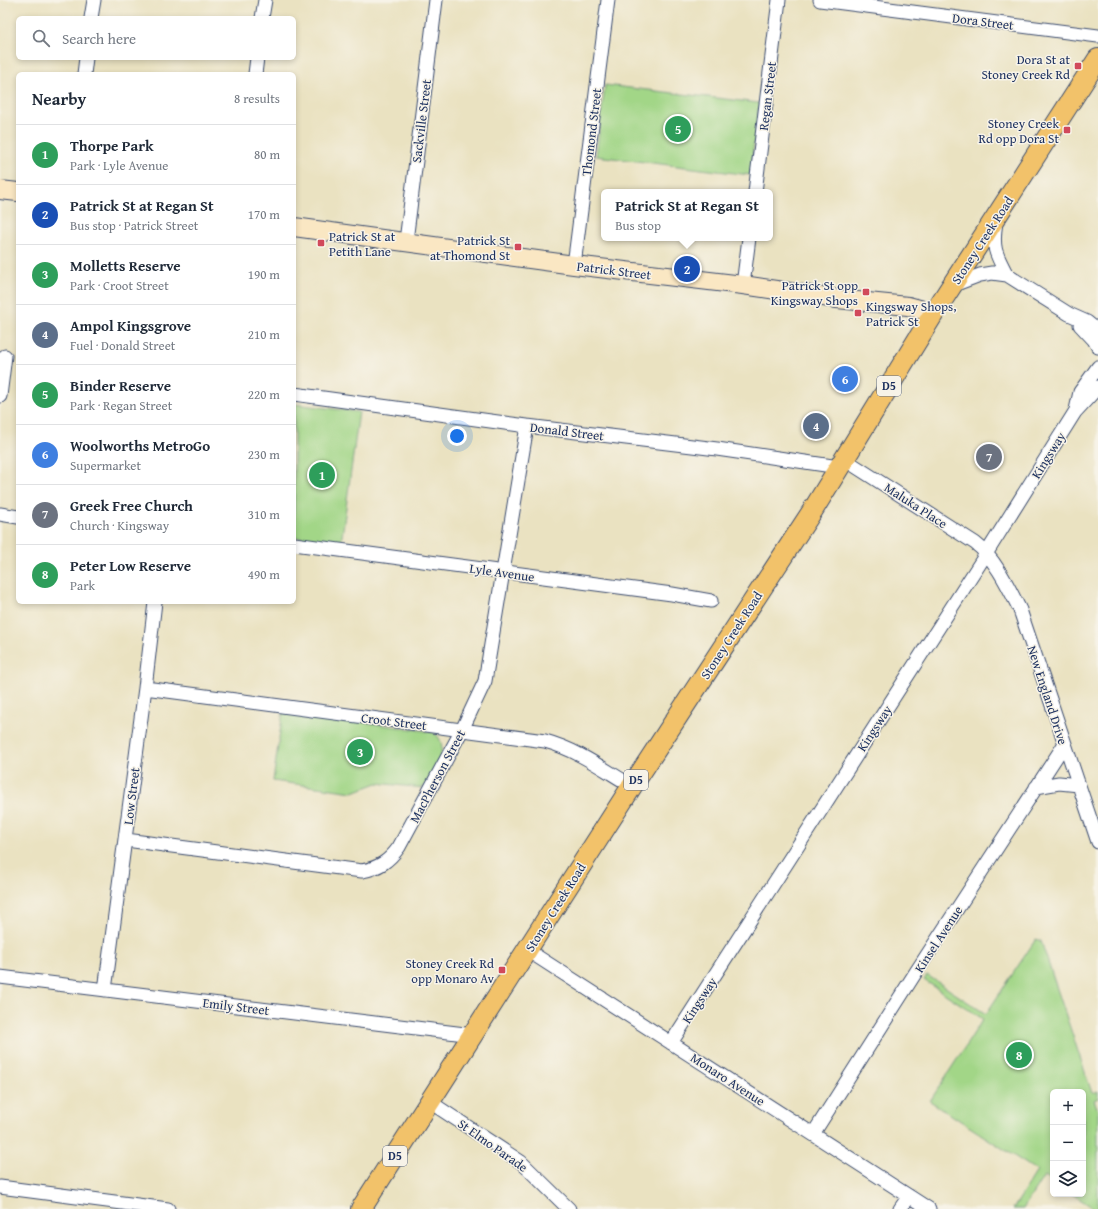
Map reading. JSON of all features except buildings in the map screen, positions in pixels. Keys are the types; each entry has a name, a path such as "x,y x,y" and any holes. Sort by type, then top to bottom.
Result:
{"main road":[{"name":"Stoney Creek Road","path":"361,1209 632,786 842,463 934,313 1098,58"}],"street":[{"path":"91,16 94,0"},
{"path":"262,16 264,0"},
{"name":"Sackville Street","path":"406,241 436,0"},
{"name":"Thomond Street","path":"574,265 608,0"},
{"name":"Regan Street","path":"755,189 779,0"},
{"name":"Dora Street","path":"820,0 1098,36"},
{"path":"84,72 86,60"},
{"path":"255,72 257,60"},
{"path":"0,190 16,192"},
{"path":"996,217 994,238 995,250 1007,275"},
{"name":"Patrick Street","path":"296,227 574,265 743,285 838,299 908,306 934,313"},
{"path":"743,285 749,241"},
{"path":"950,288 980,275 1007,275 1069,314 1093,323 1098,331"},
{"path":"1069,314 1087,332 1098,347"},
{"path":"0,396 8,356"},
{"name":"Kingsway","path":"1075,412 1080,392 1098,367"},
{"name":"Kingsway","path":"671,1043 986,554 1075,412 1098,388"},
{"name":"Donald Street","path":"296,394 526,426 842,463"},
{"name":"MacPherson Street","path":"126,840 362,871 373,869 384,864 392,857 399,847 462,730 485,680 526,426"},
{"name":"Maluka Place","path":"842,463 973,541 986,554"},
{"path":"0,514 16,517"},
{"name":"Lyle Avenue","path":"296,544 672,594 710,601"},
{"name":"New England Drive","path":"986,554 1003,577 1020,610 1064,745 1098,842"},
{"name":"Low Street","path":"105,990 126,840 155,604"},
{"name":"Croot Street","path":"145,688 545,741 561,745 577,752 632,786"},
{"name":"Kinsel Avenue","path":"813,1134 916,972 1064,745"},
{"path":"1036,787 1059,783 1079,785"},
{"name":"Monaro Avenue","path":"527,950 929,1209"},
{"name":"Emily Street","path":"0,977 473,1035"},
{"name":"St Elmo Parade","path":"430,1102 522,1162 569,1209"},
{"path":"0,1187 168,1209"},
{"path":"900,1209 909,1196"}],"green space":[{"path":"605,85 759,103 750,175 596,156"},
{"path":"296,404 359,412 341,544 296,537"},
{"path":"283,711 433,732 439,738 442,745 439,760 423,788 377,783 353,792 273,781"},
{"path":"1036,939 1041,941 1092,1093 1098,1091 1098,1098 1094,1100 1098,1110 1098,1209 1095,1209 1077,1197 1086,1197 1086,1089 1050,1089 1050,1180 1044,1176 1023,1209 1013,1209 1037,1171 930,1101 983,1019 924,980 927,975 986,1014"}],"place":[{"name":"Dora St at Stoney Creek Rd","path":"1078,66"},
{"name":"Binder Reserve","path":"678,129"},
{"name":"Stoney Creek Rd opp Dora St","path":"1067,130"},
{"name":"Patrick St at Petith Lane","path":"321,243"},
{"name":"Patrick St at Thomond St","path":"518,247"},
{"name":"Patrick St at Regan St","path":"687,269"},
{"name":"Patrick St opp Kingsway Shops","path":"866,292"},
{"name":"Kingsway Shops, Patrick St","path":"858,313"},
{"name":"Woolworths MetroGo","path":"845,379"},
{"name":"Ampol Kingsgrove","path":"816,426"},
{"name":"Greek Free Church","path":"989,457"},
{"name":"Thorpe Park","path":"322,475"},
{"name":"Molletts Reserve","path":"360,752"},
{"name":"Stoney Creek Rd opp Monaro Av","path":"502,970"},
{"name":"Peter Low Reserve","path":"1019,1055"}]}
